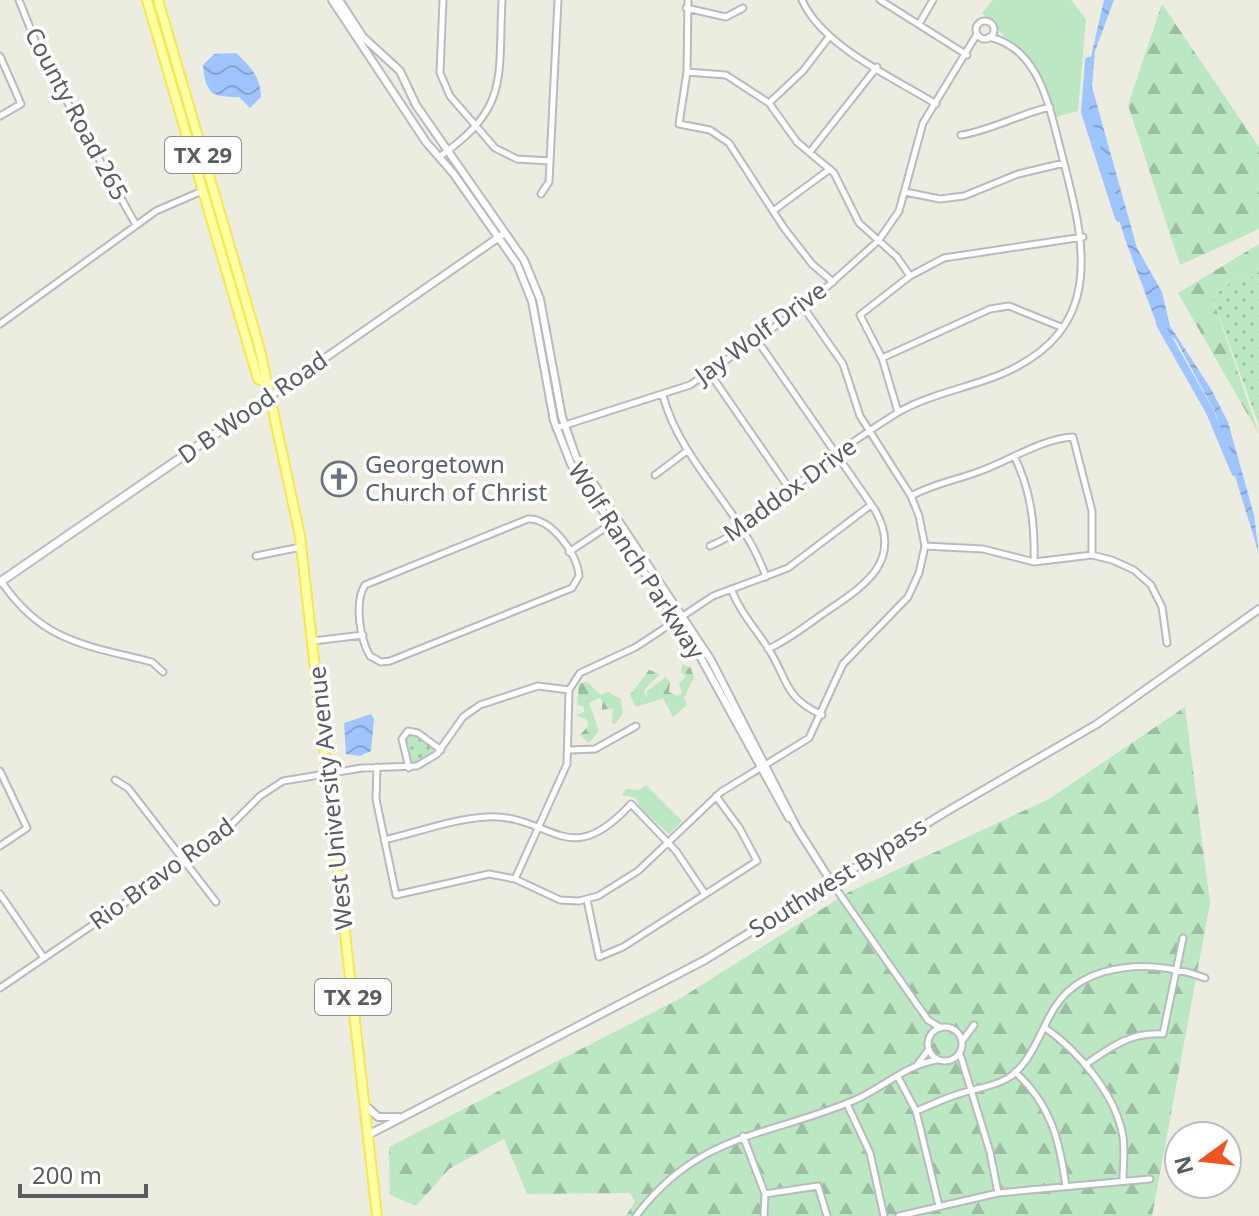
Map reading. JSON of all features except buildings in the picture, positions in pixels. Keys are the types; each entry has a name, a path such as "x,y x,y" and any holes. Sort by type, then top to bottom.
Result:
{"main road":[{"name":"West University Avenue","path":"147,0 258,379 265,382"},
{"name":"West University Avenue","path":"158,0 260,350 302,547 377,1216"},
{"path":"187,131 196,152 205,159"},
{"path":"202,191 208,194 222,220"},
{"name":"D B Wood Road","path":"1,582 269,397"}],"street":[{"name":"County Road 265","path":"19,0 40,53 136,225"},
{"name":"Wolf Ranch Parkway","path":"332,0 426,142 502,235"},
{"name":"Wolf Ranch Parkway","path":"339,0 363,37 400,71 416,105 502,235 532,301 560,426 575,471 680,617 762,768 832,883 928,1020 941,1028"},
{"path":"443,0 440,73 450,96 505,154 550,161"},
{"path":"439,157 477,126 491,110 498,91 502,0"},
{"path":"541,194 549,182 558,0"},
{"path":"688,0 687,72 679,124 710,130 729,143 812,264 833,282"},
{"path":"802,0 811,19 829,37 936,104"},
{"path":"880,0 967,55"},
{"path":"919,24 933,0"},
{"path":"686,8 726,17 743,8"},
{"path":"983,21 990,23 999,39 983,36 977,26 983,21"},
{"path":"983,36 993,30"},
{"name":"Jay Wolf Drive","path":"560,426 663,396 709,372 804,308 879,240 899,211 917,136 967,55 983,36"},
{"path":"769,103 803,71 829,37"},
{"name":"Maddox Drive","path":"710,546 742,527 898,412 1031,360 1061,327 1082,284 1083,237 1050,107 1029,63 999,39"},
{"path":"0,56 21,104 0,116"},
{"path":"810,152 877,67"},
{"path":"687,72 726,75 751,88 769,103 791,134 830,169 853,214 910,276"},
{"path":"961,135 976,133 1019,114 1050,107"},
{"path":"905,192 940,199 964,196 1018,174 1064,163"},
{"path":"773,211 830,169"},
{"path":"0,324 136,225 172,202 202,191"},
{"name":"D B Wood Road","path":"269,397 502,235"},
{"path":"898,412 882,358 860,315 910,276 944,258 1083,237"},
{"path":"882,358 990,309 1009,306 1061,327"},
{"path":"377,767 376,799 396,895 482,874 515,879 560,900 587,900 638,871 716,796 800,746 817,727 843,664 908,597 919,573 925,546 911,496 860,416 843,364 804,308"},
{"path":"757,340 871,505 881,523 884,541 881,559 871,578 768,649"},
{"path":"709,372 791,491"},
{"path":"663,396 673,428 754,546 766,577"},
{"path":"911,496 934,483 976,473 1014,456 1073,437 1092,511 1092,555"},
{"path":"655,475 687,451"},
{"path":"1014,456 1024,476 1035,525 1034,562"},
{"path":"515,879 563,774 570,750 569,690 588,666 636,647 680,617 731,589 793,565 871,505"},
{"path":"528,519 549,525 578,566 579,576 568,591 385,662 370,656 363,635 360,594 371,581 528,519"},
{"path":"569,552 614,522"},
{"path":"925,546 983,549 1034,562 1092,555 1112,560 1144,577 1162,607 1167,643"},
{"path":"256,556 302,547"},
{"path":"1,582 24,612 50,632 152,662 163,672"},
{"path":"731,589 742,614 768,649 792,696 822,715"},
{"name":"Southwest Bypass","path":"368,1135 705,960 1080,734 1146,691 1259,609"},
{"path":"313,641 363,635"},
{"path":"441,750 418,733 408,731 402,739 409,768 425,763 441,750 463,717 480,705 538,686 569,690"},
{"path":"570,750 595,749 636,726"},
{"name":"Rio Bravo Road","path":"0,988 222,836 273,786 297,777 377,767 409,768"},
{"path":"0,771 27,828 0,846"},
{"path":"115,780 128,788 216,902"},
{"path":"587,900 599,957 623,947 757,861 740,829 716,796"},
{"path":"384,840 485,817 516,820 558,837 584,837 609,825 631,804 667,842 705,894"},
{"path":"0,894 44,958"},
{"path":"1085,1065 1120,1041 1143,1033 1163,1034 1183,938"},
{"path":"916,1111 1007,1079 1015,1072 1056,1004 1076,984 1090,976 1126,968 1178,969 1205,978"},
{"name":"Wolf Ranch Parkway","path":"928,1020 930,1036"},
{"path":"916,1066 929,1049 930,1036 941,1028 956,1030 972,1027 963,1041 960,1054 962,1069 990,1152 998,1193"},
{"path":"1044,1027 1085,1065 1107,1097 1123,1137 1123,1181"},
{"path":"956,1030 963,1041"},
{"path":"929,1049 937,1060"},
{"path":"948,1062 960,1054"},
{"path":"636,1216 668,1182 692,1163 743,1136 818,1115 916,1066 937,1060 962,1069"},
{"path":"1015,1072 1052,1119 1060,1141 1066,1187"},
{"path":"898,1077 916,1111 939,1206"},
{"path":"364,1102 373,1115 398,1117"},
{"path":"847,1103 870,1153 884,1216"},
{"path":"743,1136 765,1194 764,1216"},
{"path":"899,1216 998,1193 1150,1179"},
{"path":"765,1194 818,1186 827,1216"}],"green space":[{"path":"993,0 1071,0 1086,19 1078,111 1055,117 1036,69 982,13"},
{"path":"1162,4 1259,147 1259,229 1180,265 1128,105"},
{"path":"1259,244 1259,276 1235,279 1212,297 1259,434 1178,293"},
{"path":"1259,276 1259,425 1212,297 1235,279"},
{"path":"682,664 691,668 694,678 684,698 687,705 673,717 663,698 636,707 630,695 649,670 660,674 644,690 646,698 647,691 666,677 670,683 669,692 678,696 682,693 679,684 686,676 681,673"},
{"path":"587,682 601,695 608,692 621,699 623,713 615,724 612,723 613,708 602,710 602,700 599,698 589,703 599,731 589,743 580,735 588,726 587,720 576,715 584,712 584,707 577,705 579,684"},
{"path":"1185,707 1210,903 1170,1120 1163,1120 1163,1157 1152,1216 626,1216 635,1201 630,1193 527,1194 504,1139 449,1169 416,1206 390,1195 389,1147 681,998 849,892 1049,799"},
{"path":"413,734 434,749 432,755 415,763 410,761 405,740"},
{"path":"646,785 682,821 669,834 640,808 636,798 622,795 626,789 639,790"}],"water":[{"path":"1104,0 1114,0 1095,51 1092,87 1137,248 1162,292 1170,326 1211,389 1228,422 1254,515 1259,554 1216,414 1176,340 1157,325 1125,239 1094,137 1084,87"},
{"path":"236,53 250,67 259,83 261,97 250,108 239,97 216,95 206,82 203,65 214,54"},
{"path":"371,714 374,719 371,751 360,756 346,754 344,723"}],"waterway":[{"path":"1089,61 1085,112 1119,218"},
{"path":"1160,324 1210,412 1235,472"}],"place":[{"name":"Georgetown Church of Christ","path":"339,479"}]}
